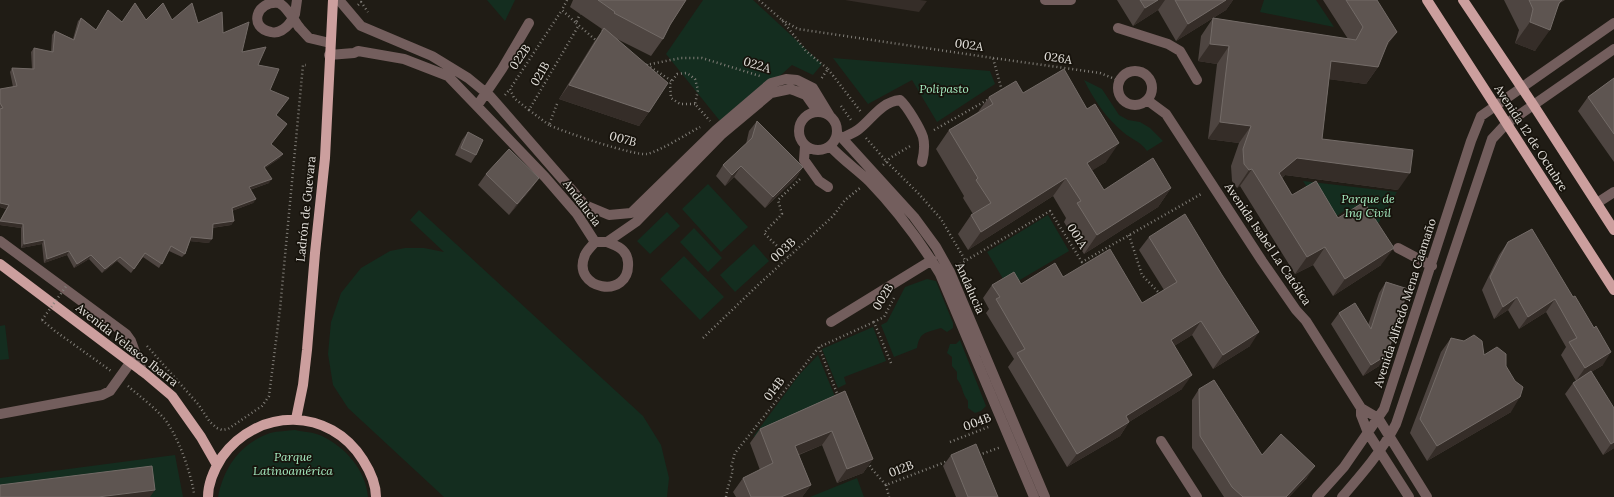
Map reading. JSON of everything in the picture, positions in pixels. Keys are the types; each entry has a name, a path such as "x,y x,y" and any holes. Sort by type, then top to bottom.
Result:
{"main road":[{"name":"Ladrón de Guevara","path":"296,419 304,385 324,158 333,0"},
{"name":"Avenida 12 de Octubre","path":"1427,0 1614,290"},
{"name":"Avenida 12 de Octubre","path":"1463,0 1614,230"},
{"name":"Avenida Velasco Ibarra","path":"0,264 142,371 172,396 201,437 217,465"},
{"path":"208,497 208,491 217,465 231,446 250,431 272,422 296,419 319,424 340,434 357,450 369,470 378,496"}],"street":[{"path":"296,0 294,25 309,38 330,43"},
{"name":"Andalucia","path":"339,0 361,26 432,56 468,78 486,93 585,205 609,215 630,213 716,130 771,83 786,79 797,80 813,88 830,116"},
{"path":"1045,0 1071,0"},
{"path":"477,106 502,69 529,23"},
{"name":"Avenida Alfredo Mena Caamaño","path":"1317,497 1344,467 1384,409 1432,266 1471,141 1481,116 1614,23"},
{"path":"1118,28 1168,44 1180,52 1197,80"},
{"path":"1342,497 1379,451 1396,424 1492,139 1506,124 1614,49"},
{"name":"Andalucia","path":"329,55 354,53 358,51 404,59 448,76 546,176 577,214 595,242 607,242"},
{"path":"1133,71 1145,74 1152,83 1152,89 1148,100 1137,105 1125,102 1119,92 1120,81 1123,76 1133,71"},
{"path":"607,242 636,222 721,135 771,93 790,89 806,95 818,112"},
{"path":"839,136 834,121 830,116 824,113 818,112 805,116 799,128 801,141 805,146 818,150 830,146 839,136 858,130 877,110 895,100 900,100 908,110 923,137 924,148 922,162"},
{"name":"Avenida Isabel La Católica","path":"1148,100 1166,114 1262,261 1296,310 1306,321 1361,408 1378,418 1427,497"},
{"name":"Andalucia","path":"839,136 906,224 932,260 940,274 1001,422 1011,444 1033,482"},
{"path":"805,146 804,160 819,181 828,188"},
{"name":"Andalucia","path":"830,146 840,156 871,177 914,217 936,247 950,272 1020,440 1033,482"},
{"path":"1597,203 1614,192"},
{"path":"0,241 126,334 131,341 142,371"},
{"path":"595,242 585,254 583,267 588,279 598,286 612,287 622,281 628,270 627,256 619,246 607,242"},
{"path":"1398,248 1432,266"},
{"path":"830,322 932,260"},
{"path":"0,414 102,395 110,391 130,363"},
{"name":"Avenida Isabel La Católica","path":"1361,408 1361,415 1368,433 1409,497"},
{"path":"1161,441 1197,497"},
{"path":"1033,482 1039,496"}],"path":[{"path":"567,0 562,10 600,44"},
{"path":"759,0 782,20 806,51 828,69 820,80 817,78"},
{"name":"022B","path":"529,110 514,98 510,88 562,10"},
{"path":"575,10 580,14 576,23"},
{"name":"002A","path":"782,20 798,29 993,58 1002,91 997,94"},
{"name":"021B","path":"529,110 579,25"},
{"name":"022A","path":"646,65 681,58 702,58 763,76"},
{"name":"026A","path":"993,58 1100,73 1120,81"},
{"path":"640,62 672,82"},
{"path":"144,343 198,404 210,422 217,428 222,430 228,429 262,406 269,396 280,309 303,64 306,64"},
{"path":"687,73 695,79 698,90 695,104 680,104 671,98 670,84 677,74 687,73"},
{"path":"871,177 886,162 944,123 991,97"},
{"path":"529,110 549,125 557,104"},
{"name":"007B","path":"549,125 562,131 626,151 646,154 710,121 695,104"},
{"path":"886,162 920,194 941,219 965,260"},
{"path":"788,258 764,233 782,214 778,200 801,179 808,166"},
{"name":"003B","path":"703,338 833,216 845,200 871,177"},
{"name":"001A","path":"950,272 965,260 1050,211 1082,262 1214,187"},
{"path":"1129,235 1142,275 1166,300"},
{"path":"68,285 42,320 120,378 168,423 190,475 195,497"},
{"name":"002B","path":"891,363 874,322 884,317 898,291"},
{"name":"014B","path":"726,497 726,491 733,470 731,467 735,453 819,346 874,322"},
{"path":"819,346 840,398"},
{"name":"004B","path":"950,442 1001,422"},
{"path":"974,454 979,455 1011,444"},
{"path":"979,455 981,462"},
{"name":"012B","path":"868,461 871,468 886,485 955,459"},
{"path":"886,485 889,497"}],"green space":[{"path":"487,0 515,0 505,21"},
{"path":"703,0 753,0 822,64 813,75 792,65 724,126 666,54"},
{"path":"1264,0 1316,0 1334,27 1260,12"},
{"name":"Polipasto","path":"833,58 990,71 995,84 937,122 912,80 868,104"},
{"path":"1084,80 1102,89 1119,115 1128,120 1140,122 1150,128 1163,141 1147,151 1126,135 1111,121 1096,102"},
{"name":"Parque de Ing Civil","path":"1303,181 1397,192 1369,239 1348,208 1329,222"},
{"path":"708,184 748,227 721,252 682,209"},
{"path":"419,210 643,416 661,445 669,478 667,497 444,497 348,408 333,385 328,354 331,322 341,293 361,268 390,251 405,248 424,248 444,252 410,220"},
{"path":"667,212 680,226 650,254 637,241"},
{"path":"1048,215 1069,251 1008,287 987,252"},
{"path":"694,228 722,258 708,272 680,242"},
{"path":"754,244 769,261 735,292 720,275"},
{"path":"684,256 724,297 700,320 660,279"},
{"path":"927,279 936,281 953,323 953,328 947,332 941,328 928,332 920,338 917,348 894,357 881,325 887,322 905,287"},
{"path":"5,325 9,359 0,360 0,326"},
{"path":"873,327 886,361 844,377 846,384 838,388 822,349"},
{"path":"960,340 986,406 981,411 975,413 968,408 968,401 957,379 957,372 952,366 952,357 947,353 950,344 956,344"},
{"path":"818,355 836,399 753,437 799,375"},
{"name":"Parque Latinoamérica","path":"295,430 322,436 339,446 353,460 359,469 368,497 218,497 224,476 229,466 250,443 270,433"},
{"path":"175,455 183,497 0,497 0,478"},
{"path":"857,478 864,497 810,497"}],"building":[{"path":"598,0 686,0 663,39 614,13 615,12"},
{"path":"1140,0 1158,0 1145,8"},
{"path":"1175,0 1226,0 1188,24"},
{"path":"1346,0 1377,0 1397,32 1388,42 1378,67 1331,61 1322,139 1413,150 1410,173 1297,158 1279,173 1292,195 1316,181 1338,218 1364,202 1394,248 1345,279 1325,247 1307,257 1252,169 1249,170 1244,164 1243,149 1251,126 1220,122 1229,46 1210,44 1213,18 1356,40 1363,27"},
{"path":"1529,0 1562,0 1559,3 1550,30 1530,22 1533,9"},
{"path":"135,3 146,20 163,3 172,20 192,3 198,23 222,12 223,33 249,22 242,52 266,47 258,65 279,69 270,90 289,98 276,115 287,124 271,144 283,154 264,167 272,179 249,187 256,199 232,208 234,221 213,224 212,239 191,237 185,254 171,246 162,264 145,253 134,269 120,257 105,269 91,255 77,264 69,251 47,259 44,240 24,244 23,224 0,221 9,205 0,203 0,109 3,108 0,103 0,89 17,86 12,68 34,69 34,48 53,52 55,31 74,40 81,18 96,30 108,10 122,22"},
{"path":"604,28 668,83 649,112 569,85"},
{"path":"1064,69 1087,109 1095,104 1119,143 1087,163 1104,190 1153,158 1171,188 1097,235 1077,203 1081,201 1066,178 981,232 971,215 991,203 976,180 978,178 949,130 993,104 989,97 1016,81 1023,93"},
{"path":"1614,78 1614,134 1588,97"},
{"path":"757,121 803,167 773,197 741,166 732,175 723,165 752,138"},
{"path":"468,132 483,140 476,155 461,148"},
{"path":"509,149 539,178 517,204 486,174"},
{"path":"1185,214 1259,332 1223,355 1201,321 1171,340 1192,375 1126,416 1129,422 1077,454 1017,353 1025,349 996,299 1000,297 992,285 1014,272 1021,284 1055,263 1063,277 1110,249 1142,303 1177,282 1149,237"},
{"path":"1532,229 1573,297 1575,296 1594,328 1596,326 1611,352 1585,368 1569,342 1577,338 1555,299 1528,317 1517,297 1503,307 1490,277 1508,242"},
{"path":"1386,282 1408,289 1387,355 1371,365 1339,313 1355,303 1371,329"},
{"path":"1474,335 1482,341 1484,355 1497,347 1506,354 1506,366 1515,381 1523,387 1520,397 1437,446 1420,419 1451,338 1464,341"},
{"path":"1591,371 1614,408 1614,442 1611,444 1573,383"},
{"path":"1214,380 1262,455 1281,434 1315,466 1286,497 1243,497 1232,487 1200,436 1199,389"},
{"path":"845,391 873,459 847,469 832,431 795,446 811,485 781,497 751,497 743,478 773,463 760,429"},
{"path":"976,444 998,497 968,497 951,455"},
{"path":"152,466 155,490 98,497 0,497 0,485"}]}
